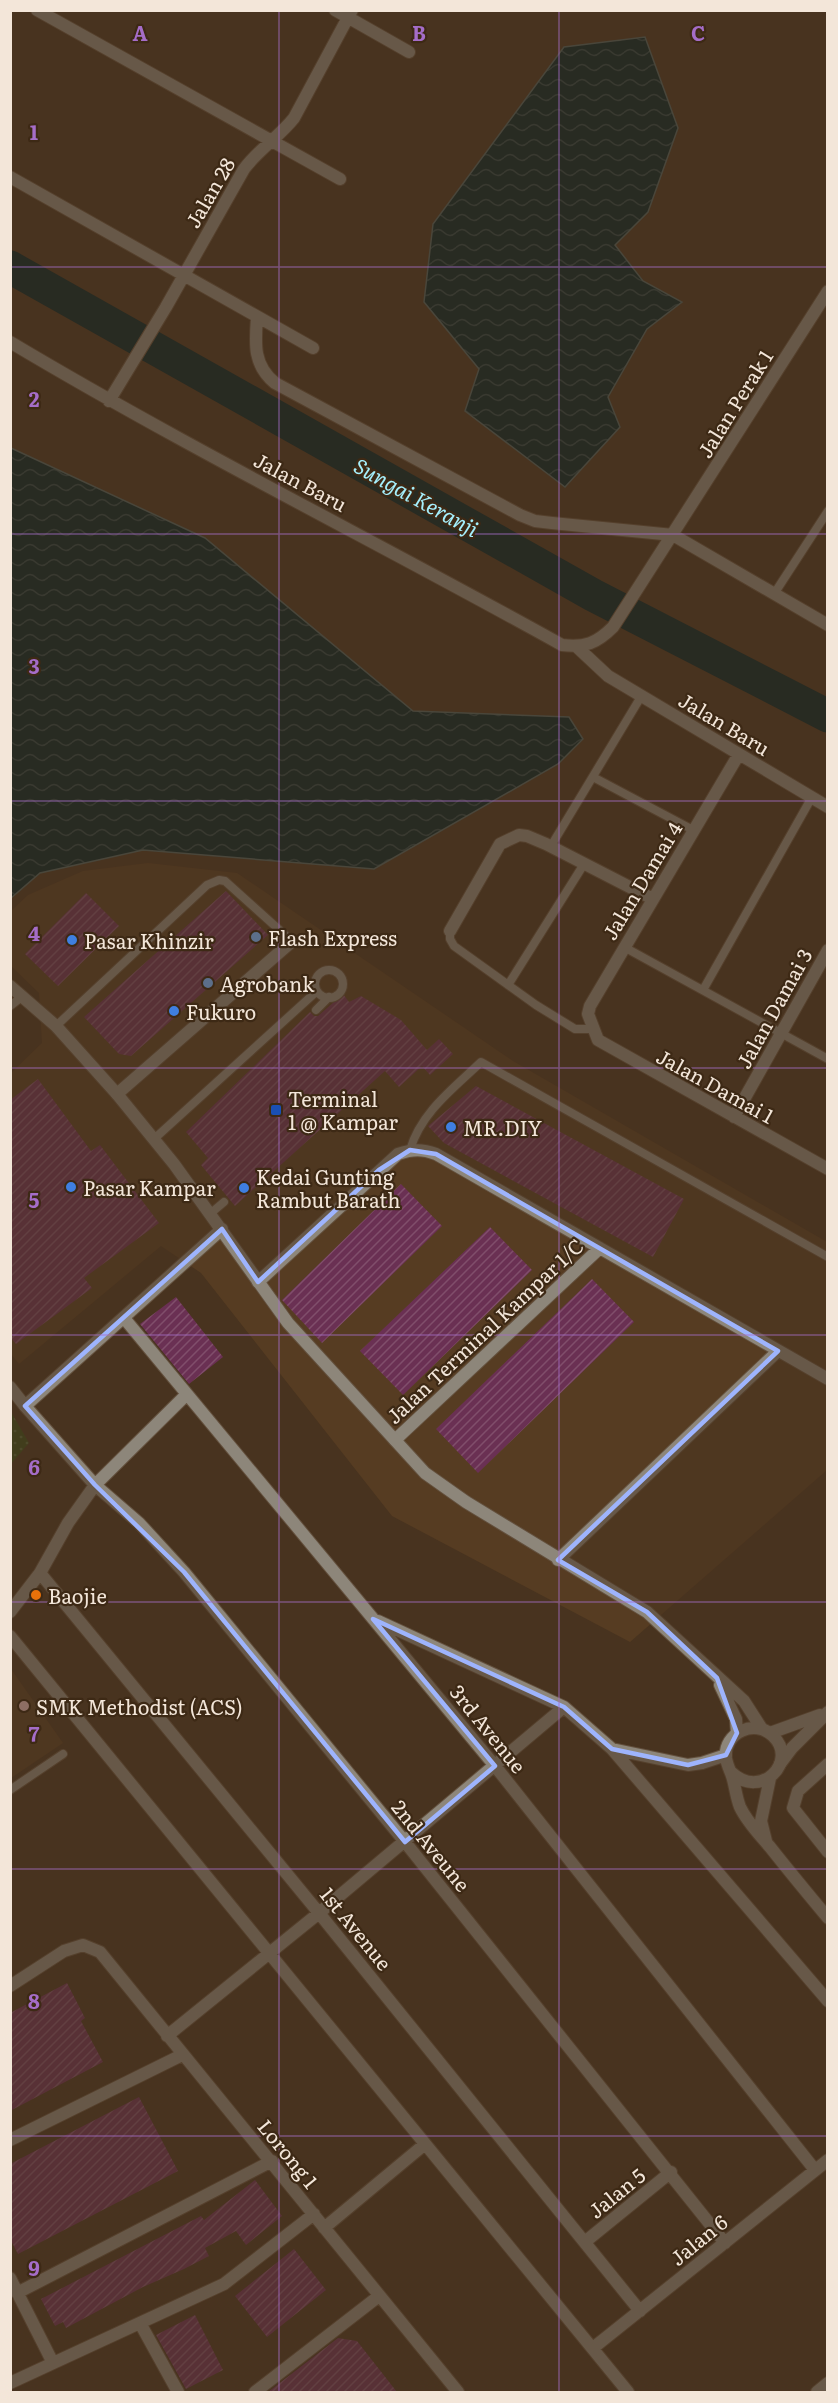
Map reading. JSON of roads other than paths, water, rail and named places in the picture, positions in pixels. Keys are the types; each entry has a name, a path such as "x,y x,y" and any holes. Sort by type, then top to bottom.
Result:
{"street":[{"path":"37,10 340,179"},
{"path":"335,10 350,14 409,52"},
{"name":"Jalan 28","path":"109,401 166,307 244,169 256,152 283,132 294,118 350,14"},
{"path":"10,177 313,348"},
{"name":"Jalan Perak 1","path":"673,535 828,291"},
{"path":"257,317 255,344 260,366 265,375 275,383 520,515 535,521 673,535 828,625"},
{"name":"Jalan Baru","path":"10,342 109,401 415,563 562,645 577,647 608,676 828,807"},
{"path":"577,647 600,640 613,627 673,535"},
{"name":"Jalan Damai 4","path":"591,1029 588,1014 590,1006 739,753"},
{"path":"450,931 500,844 519,835 551,846 653,899"},
{"path":"117,1094 289,944"},
{"name":"Jalan Damai 3","path":"734,1117 828,950"},
{"path":"10,986 56,1026 117,1094 211,1213 288,1323 424,1473 558,1560 647,1612 744,1701 780,1746 780,1764"},
{"name":"Jalan Damai 1","path":"591,1029 598,1040 828,1169"},
{"path":"258,1282 398,1154 410,1149 423,1149 436,1154 828,1380"},
{"path":"25,1406 222,1229"},
{"name":"Jalan Terminal Kampar 1/C","path":"395,1440 600,1248"},
{"name":"3rd Avenue","path":"124,1318 495,1766 815,2170"},
{"path":"558,1560 778,1351"},
{"name":"2nd Aveune","path":"10,1388 95,1485 139,1523 184,1572 405,1842 725,2242"},
{"path":"10,1612 40,1573 68,1523 95,1485 186,1395"},
{"name":"1st Avenue","path":"40,1573 319,1912 586,2241 640,2311"},
{"path":"373,1619 564,1707 612,1749 828,2001"},
{"path":"10,1636 628,2392"},
{"path":"717,1678 730,1704 737,1733"},
{"path":"167,2036 405,1842 564,1707"},
{"path":"827,1712 766,1731 745,1729 737,1733 727,1747 726,1755 740,1806 766,1843 828,1918"},
{"path":"766,1843 761,1821 770,1778 792,1748 827,1712"},
{"path":"612,1749 688,1766 726,1755"},
{"path":"828,1764 798,1791 793,1808 828,1852"},
{"path":"731,1772 737,1778 754,1783 770,1778"},
{"name":"Lorong 1","path":"10,1986 64,1951 83,1945 100,1953 182,2055 272,2161 458,2392"},
{"path":"10,2140 182,2055"},
{"path":"324,2228 426,2144"},
{"name":"Jalan 6","path":"593,2348 828,2160"},
{"path":"18,2293 272,2161"},
{"name":"Jalan 5","path":"586,2241 671,2172"},
{"path":"10,2383 224,2284 314,2214"},
{"path":"10,2278 52,2363"},
{"path":"255,2392 379,2296"},
{"path":"140,2323 178,2392"},
{"path":"817,2392 828,2383"}],"lane":[{"path":"774,594 828,511"},
{"path":"551,846 642,695"},
{"path":"593,777 693,830"},
{"path":"703,990 812,798"},
{"path":"508,985 584,864"},
{"path":"56,1026 207,885 213,882 225,881 285,935 289,944"},
{"path":"450,931 454,946 536,1005 575,1029 591,1029"},
{"path":"624,947 828,1059"},
{"path":"316,1010 340,992 342,987 343,981 336,971 330,970 319,974 315,986 317,991 329,998"},
{"path":"154,1139 317,991"},
{"path":"10,1006 23,996"},
{"path":"410,1149 415,1133 427,1115 481,1062 828,1257"},
{"path":"211,1213 224,1202"},
{"path":"10,1790 63,1754"}],"water":[{"path":"645,37 678,128 648,212 615,245 643,281 682,302 647,329 608,397 620,427 565,487 465,411 479,369 424,302 433,224 564,47"},
{"path":"11,448 205,538 413,711 569,717 583,739 558,764 374,869 143,850 40,873 11,898"}],"waterway":[{"name":"Sungai Keranji","path":"10,267 593,595 828,716"}],"place":[{"name":"Flash Express","path":"256,937"},
{"name":"Pasar Khinzir","path":"72,940"},
{"name":"Agrobank","path":"208,983"},
{"name":"Fukuro","path":"174,1011"},
{"name":"Terminal 1 @ Kampar","path":"276,1110"},
{"name":"MR.DIY","path":"451,1127"},
{"name":"Pasar Kampar","path":"71,1187"},
{"name":"Kedai Gunting Rambut Barath","path":"244,1188"},
{"name":"Baojie","path":"36,1595"},
{"name":"SMK Methodist (ACS)","path":"24,1706"}]}
